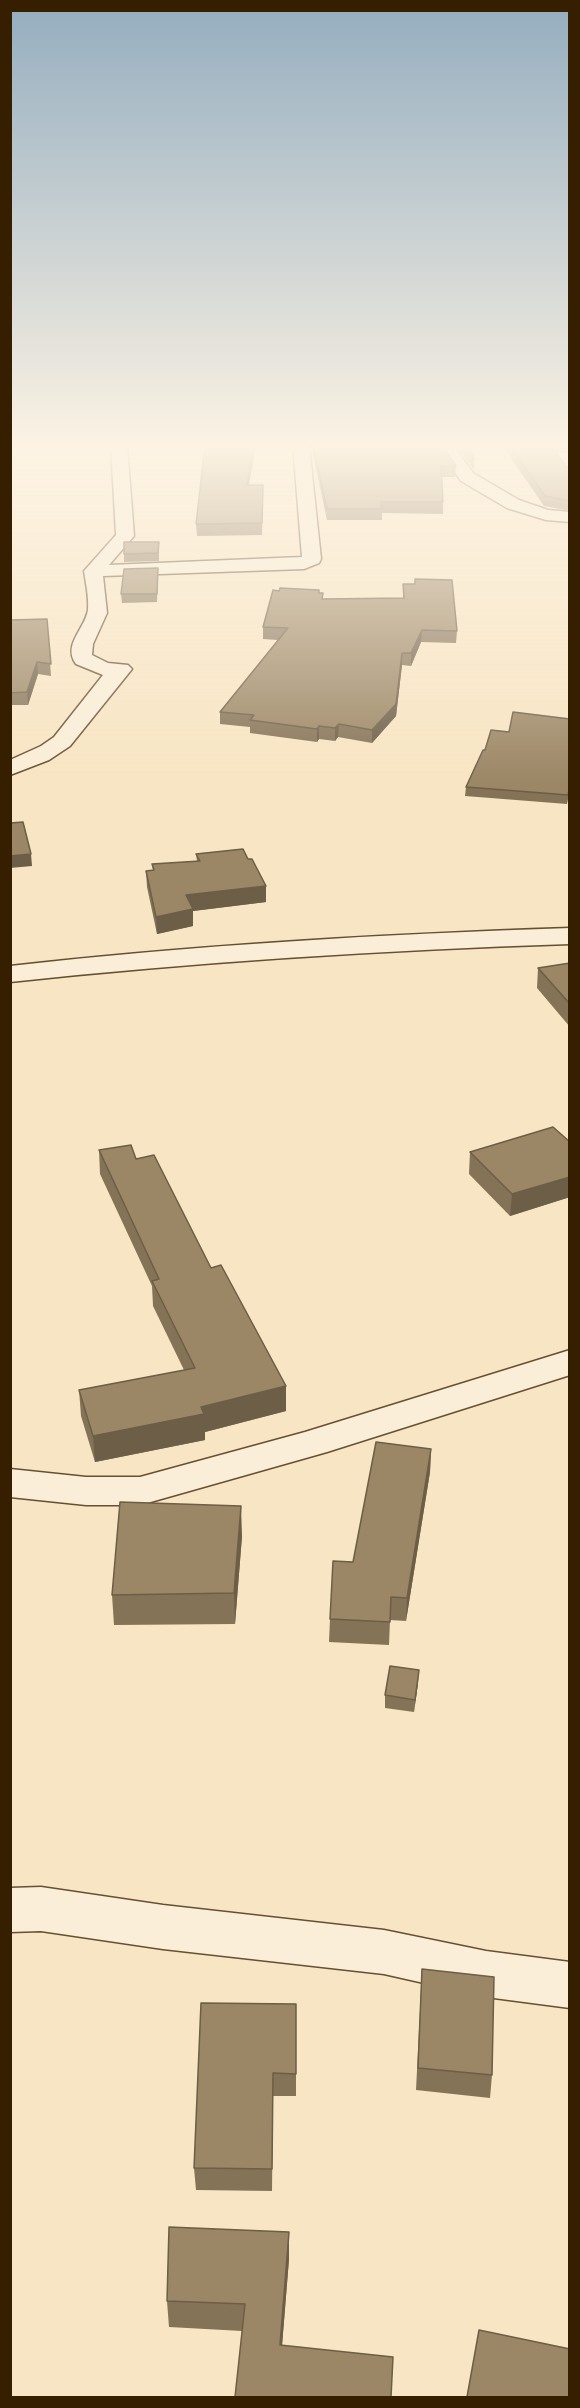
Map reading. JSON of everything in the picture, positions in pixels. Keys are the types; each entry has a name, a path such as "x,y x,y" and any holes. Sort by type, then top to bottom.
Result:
{"street":[{"path":"10,768 38,757 68,736 105,683 121,669 105,669 83,660 81,656 81,646 92,630 98,614 93,571 105,557"},
{"path":"93,571 294,564 304,563 312,557"},
{"path":"10,974 82,966 275,952 479,939 570,936"},
{"path":"10,1483 86,1491 140,1491 313,1443 570,1362"},
{"path":"10,1910 41,1909 163,1927 384,1952 486,1974 570,1985"}],"building":[{"path":"158,568 157,594 121,594 124,569"},
{"path":"415,579 452,580 457,631 422,630 411,653 402,653 396,704 372,730 339,724 335,728 319,726 317,729 250,720 254,715 220,712 288,628 263,627 273,590 279,591 280,588 319,590 319,593 323,593 322,599 404,598 403,584 415,584"},
{"path":"47,619 51,664 37,662 27,692 10,693 10,620"},
{"path":"513,712 570,719 568,795 466,787 485,750 491,730 509,732"},
{"path":"23,822 31,854 10,856 10,823"},
{"path":"243,849 248,859 252,859 266,886 186,895 193,909 156,917 146,871 154,870 152,864 200,861 196,854"},
{"path":"570,963 570,1004 538,968"},
{"path":"553,1127 570,1142 570,1177 512,1194 470,1152"},
{"path":"131,1145 136,1159 154,1155 211,1268 221,1265 286,1386 201,1407 204,1414 93,1436 79,1390 195,1368 152,1281 159,1279 99,1150"},
{"path":"376,1442 431,1449 407,1598 391,1597 390,1622 330,1619 333,1561 353,1562"},
{"path":"120,1502 241,1506 234,1593 112,1595"},
{"path":"390,1666 419,1670 415,1700 385,1695"},
{"path":"422,1969 494,1977 492,2075 418,2068"},
{"path":"201,2003 296,2004 296,2074 273,2073 272,2169 194,2168"},
{"path":"169,2227 289,2232 280,2345 393,2357 391,2397 235,2397 245,2304 167,2301"},
{"path":"479,2330 570,2349 570,2397 467,2397"}]}
